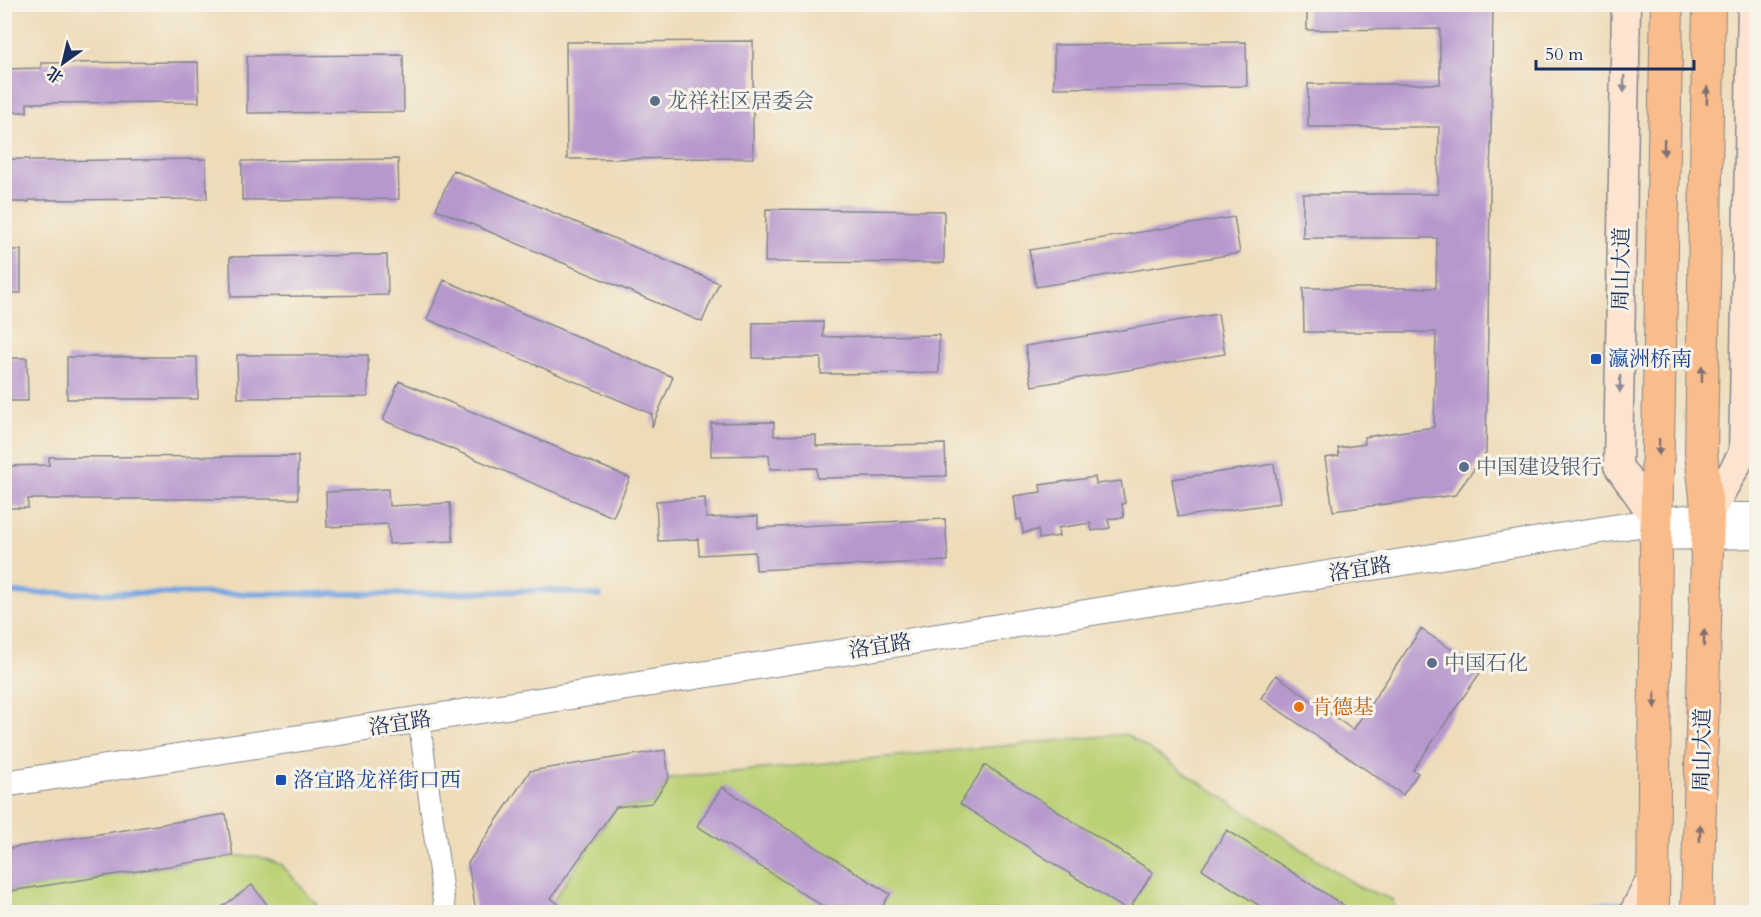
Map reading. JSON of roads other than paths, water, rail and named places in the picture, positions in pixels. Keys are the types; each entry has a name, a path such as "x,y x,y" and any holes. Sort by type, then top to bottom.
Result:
{"main road":[{"name":"周山大道","path":"1626,4 1618,466 1656,529"},
{"name":"周山大道","path":"1653,912 1656,529 1667,4"},
{"name":"周山大道","path":"1697,912 1707,526 1701,453 1709,4"},
{"name":"周山大道","path":"1707,526 1743,453 1752,4"},
{"path":"1699,871 1710,912"},
{"path":"1634,912 1654,873"}],"street":[{"name":"洛宜路","path":"4,800 420,728 1656,529 1707,526 1756,516"},
{"name":"洛宜路","path":"1707,526 1756,535"},
{"name":"洛宜路","path":"4,784 420,728"},
{"path":"420,728 445,912"}],"waterway":[{"path":"4,593 421,594 549,590 600,596"},
{"path":"1572,912 1621,912"}],"place":[{"name":"龙祥社区居委会","path":"655,101"},
{"name":"瀛洲桥南","path":"1596,359"},
{"name":"中国建设银行","path":"1464,467"},
{"name":"中国石化","path":"1432,663"},
{"name":"肯德基","path":"1299,707"},
{"name":"洛宜路龙祥街口西","path":"281,780"}]}
